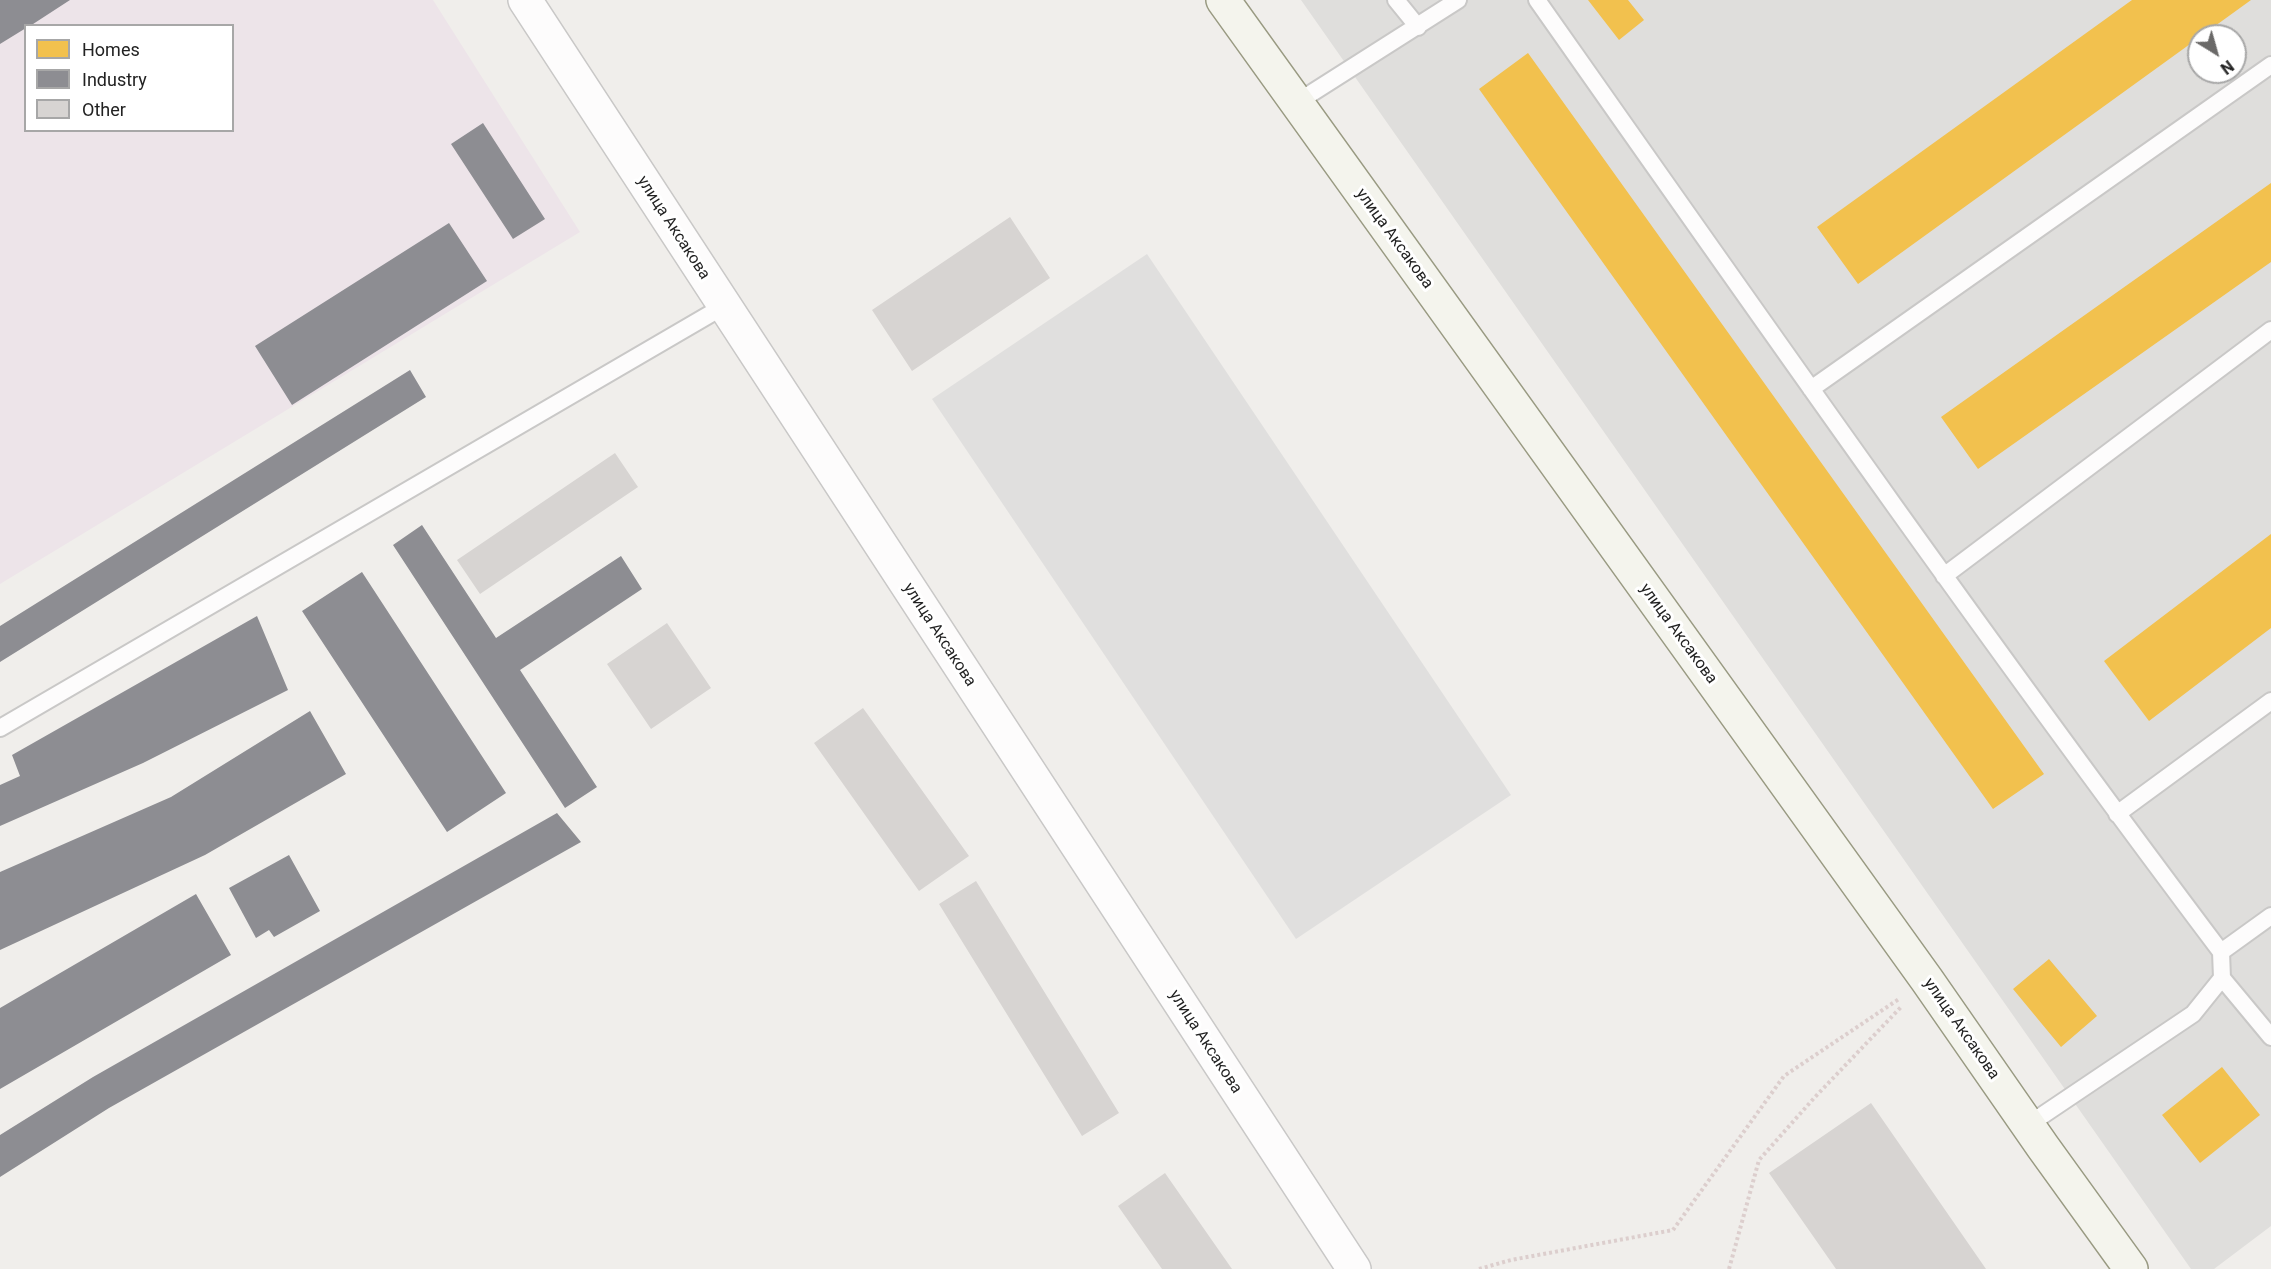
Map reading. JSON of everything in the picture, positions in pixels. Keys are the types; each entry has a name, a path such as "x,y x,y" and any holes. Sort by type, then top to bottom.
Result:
{"main road":[{"name":"улица Аксакова","path":"1223,0 1927,980 2131,1269"}],"street":[{"name":"улица Аксакова","path":"525,0 1354,1269"}],"lane":[{"path":"1396,0 1418,27"},
{"path":"1296,103 1458,0"},
{"path":"1537,0 1944,576 2117,814 2221,952 2222,978 2271,1036"},
{"path":"1811,389 2271,65"},
{"path":"0,728 724,306"},
{"path":"1944,576 2271,330"},
{"path":"2117,814 2271,701"},
{"path":"2221,952 2271,916"},
{"path":"2028,1125 2193,1014 2222,978"}],"path":[{"path":"1479,1269 1511,1260 1673,1230 1784,1076 1927,980"},
{"path":"1729,1269 1759,1160 1815,1097 1927,980"}],"shaded area":[{"path":"0,0 433,0 580,232 0,584"},
{"path":"1301,0 2271,0 2271,1226 2214,1269 2191,1269"},
{"path":"1147,254 1511,795 1296,939 932,399"}],"building: Homes":[{"path":"1588,0 1628,0 1644,20 1619,40"},
{"path":"2132,0 2251,0 2218,24 2187,24 2187,46 1858,284 1817,227"},
{"path":"1528,53 2044,774 1993,809 1479,89"},
{"path":"2271,183 2271,262 1978,469 1941,417"},
{"path":"2271,534 2271,628 2149,721 2104,661"},
{"path":"2049,959 2097,1016 2061,1047 2013,989"},
{"path":"2222,1067 2260,1115 2200,1163 2162,1115"}],"building: Industry":[{"path":"0,0 70,0 33,24 24,24 24,29 0,44"},
{"path":"483,123 545,219 513,239 451,144"},
{"path":"449,223 487,281 292,405 255,346"},
{"path":"410,370 426,397 0,662 0,626"},
{"path":"422,525 496,638 621,556 642,589 520,670 597,787 565,808 393,545"},
{"path":"362,572 506,793 447,832 302,611"},
{"path":"257,616 288,690 143,763 0,826 0,785 20,776 12,755"},
{"path":"310,711 346,774 205,855 0,950 0,872 171,797"},
{"path":"557,813 581,842 109,1108 0,1177 0,1135 93,1077"},
{"path":"289,855 320,911 274,937 269,930 256,938 229,888"},
{"path":"196,894 231,955 0,1089 0,1008"}],"building: Other":[{"path":"1010,217 1050,278 912,371 872,310"},
{"path":"615,453 638,487 480,594 457,560"},
{"path":"667,623 711,688 651,729 607,664"},
{"path":"863,708 969,856 919,891 814,743"},
{"path":"976,881 1119,1113 1082,1136 939,904"},
{"path":"1871,1103 1986,1269 1836,1269 1769,1173"},
{"path":"1165,1173 1232,1269 1162,1269 1118,1206"}]}
